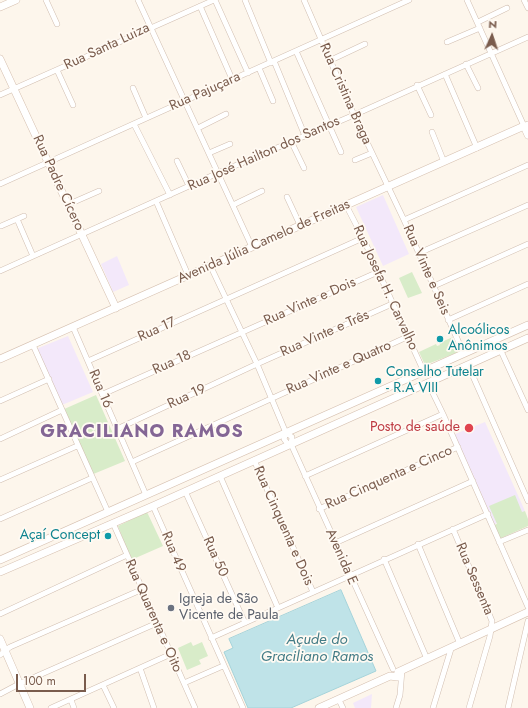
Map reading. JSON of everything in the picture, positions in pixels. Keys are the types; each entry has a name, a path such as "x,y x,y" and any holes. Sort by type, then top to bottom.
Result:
{"street":[{"path":"0,7 16,0"},
{"path":"46,0 57,24"},
{"path":"138,0 184,101 210,153 252,247"},
{"path":"215,0 248,73"},
{"name":"Rua Santa Luiza","path":"0,95 206,2 215,0"},
{"path":"245,0 305,136"},
{"name":"Rua Cristina Braga","path":"304,0 354,115 388,187"},
{"name":"Rua Pajuçara","path":"0,184 408,0"},
{"path":"467,0 526,125 528,135"},
{"path":"524,0 528,8"},
{"path":"200,6 232,79"},
{"path":"478,22 508,8"},
{"path":"447,42 480,28"},
{"name":"Rua José Hailton dos Santos","path":"0,271 218,172 354,115 417,85 528,37"},
{"path":"331,60 365,44"},
{"path":"296,51 341,152"},
{"name":"Rua Padre Cícero","path":"0,59 116,308"},
{"path":"466,64 478,88"},
{"path":"259,68 273,101"},
{"path":"57,70 73,105"},
{"path":"445,74 477,148"},
{"path":"417,85 430,115"},
{"path":"133,88 146,118"},
{"path":"198,128 226,114"},
{"path":"134,124 170,195"},
{"name":"Avenida Júlia Camelo de Freitas","path":"0,359 526,125"},
{"path":"432,132 444,162"},
{"path":"291,141 304,168"},
{"path":"210,153 230,144"},
{"path":"355,160 372,153"},
{"path":"177,162 189,186"},
{"path":"404,220 528,165"},
{"name":"Rua Vinte e Seis","path":"388,187 464,354"},
{"path":"67,205 99,191"},
{"path":"233,205 262,191"},
{"path":"287,197 300,225"},
{"path":"156,201 188,275"},
{"name":"Rua Josefa H. Carvalho","path":"346,205 363,238 424,372"},
{"path":"419,253 528,205"},
{"path":"1,226 24,216"},
{"path":"17,219 33,256"},
{"name":"Rua 17","path":"88,361 363,238"},
{"path":"434,286 528,244"},
{"name":"Avenida E","path":"210,265 257,364 286,433 292,437 291,444 319,509 396,672"},
{"name":"Rua Vinte e Dois","path":"241,332 378,272"},
{"path":"448,320 528,284"},
{"name":"Rua Vinte e Três","path":"257,364 392,304"},
{"path":"0,560 444,364 528,325"},
{"name":"Rua 16","path":"73,326 146,495"},
{"name":"Rua 18","path":"103,394 241,332"},
{"name":"Rua Vinte e Quatro","path":"132,462 407,337"},
{"path":"0,572 153,506 528,338"},
{"path":"33,345 77,446 108,512"},
{"path":"501,351 528,410"},
{"name":"Rua 19","path":"117,429 257,364"},
{"path":"444,364 448,374"},
{"path":"468,366 528,498"},
{"path":"0,401 48,379"},
{"path":"428,383 488,514 528,607"},
{"path":"0,439 62,410"},
{"path":"305,476 443,414"},
{"path":"0,480 77,446"},
{"name":"Rua Cinquenta e Cinco","path":"319,509 458,447"},
{"name":"Rua Cinquenta e Dois","path":"254,460 313,592"},
{"path":"220,476 278,608"},
{"path":"0,519 92,478"},
{"path":"335,543 473,481"},
{"name":"Rua 50","path":"185,491 245,623"},
{"path":"126,504 130,515"},
{"name":"Rua 49","path":"153,506 243,708"},
{"path":"211,638 350,576 384,558 488,514"},
{"name":"Rua Quarenta e Oito","path":"113,523 195,708"},
{"name":"Rua Sessenta","path":"453,529 492,621 491,629"},
{"path":"499,542 528,530"},
{"path":"418,544 460,644"},
{"path":"0,614 127,555"},
{"path":"384,558 427,659"},
{"path":"3,653 142,589"},
{"path":"322,707 396,672 451,649 528,612"},
{"path":"508,708 528,621"},
{"path":"0,694 19,684 157,623"},
{"path":"469,708 491,629"},
{"path":"0,639 3,653 30,708"},
{"path":"433,708 451,649"},
{"path":"51,708 171,654"},
{"path":"184,683 224,666"},
{"path":"140,668 154,708"},
{"path":"396,672 400,695 396,708"},
{"path":"103,685 114,708"},
{"path":"71,700 74,708"},
{"path":"339,700 343,708"}],"shaded area":[{"path":"383,195 409,254 383,266 356,207"},
{"path":"117,256 129,285 113,292 101,264"},
{"path":"68,336 93,392 62,405 36,349"},
{"path":"485,422 525,511 493,525 453,435"},
{"path":"372,694 371,708 355,708 353,703"}],"green space":[{"path":"412,272 422,293 408,298 399,278"},
{"path":"453,337 459,352 425,365 419,352 436,344 437,346 440,345 439,343"},
{"path":"96,395 125,461 91,475 62,410"},
{"path":"515,495 522,512 525,511 528,519 528,526 499,539 493,525 497,524 489,506"},
{"path":"147,512 163,546 131,560 118,526"},
{"path":"191,642 193,646 202,642 208,656 199,660 201,664 187,670 178,648"}],"water":[{"name":"Açude do Graciliano Ramos","path":"341,590 376,671 291,708 248,708 224,652 233,648 229,639"}],"place":[{"name":"Alcoólicos Anônimos","path":"440,339"},
{"name":"Conselho Tutelar - R.A VIII","path":"378,381"},
{"name":"Posto de saúde","path":"469,428"},
{"name":"Açaí Concept","path":"108,536"},
{"name":"Igreja de São Vicente de Paula","path":"171,608"}],"district":[{"name":"GRACILIANO RAMOS","path":"142,433"}]}
